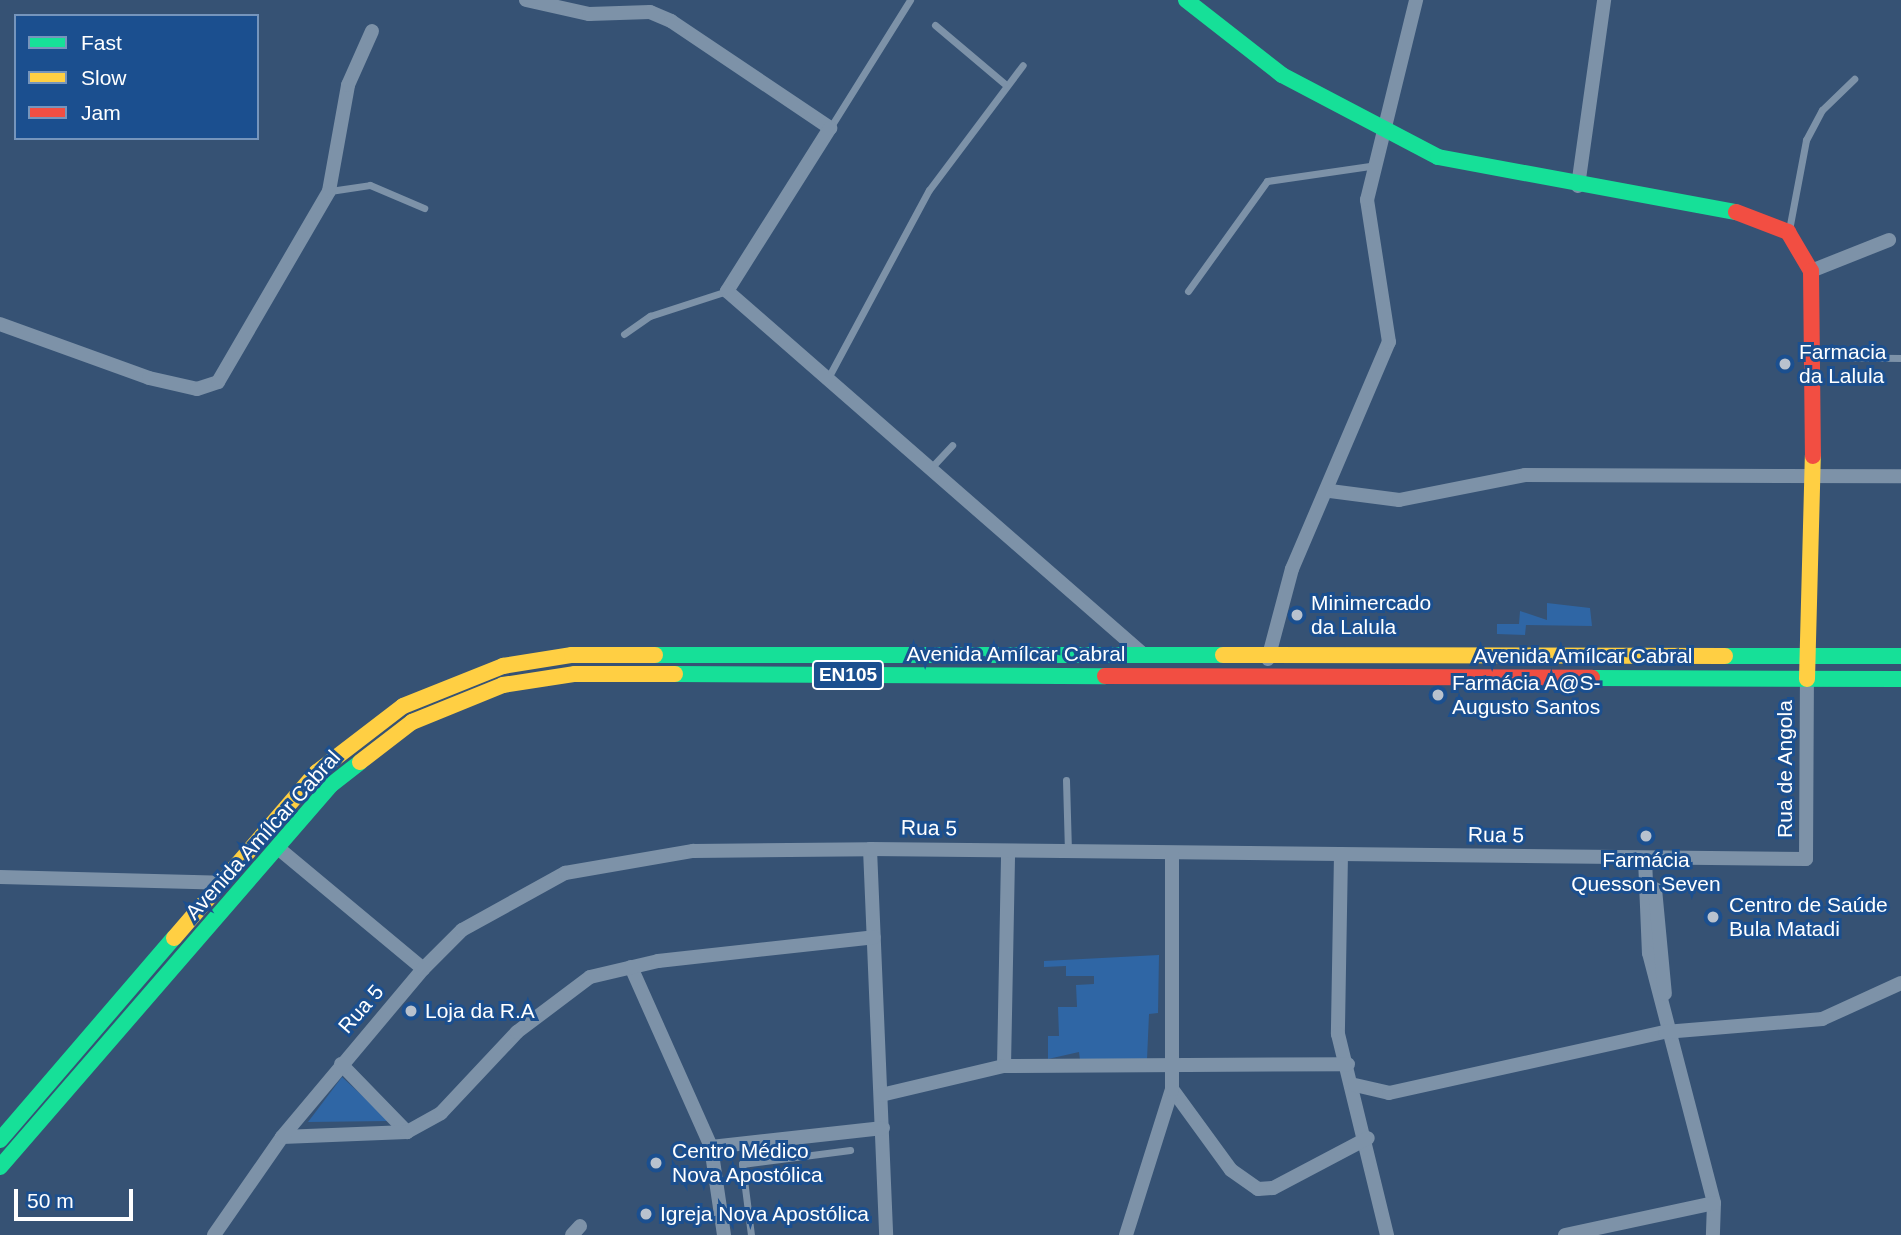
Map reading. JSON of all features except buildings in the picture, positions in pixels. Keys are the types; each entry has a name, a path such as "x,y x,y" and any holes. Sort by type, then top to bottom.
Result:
{"main road":[{"path":"1186,0 1282,75 1360,111 1380,130 1438,157 1578,186 1746,214 1788,232 1811,271 1815,357 1810,473 1807,678"},
{"name":"Avenida Amílcar Cabral","path":"0,1140 317,772 368,727 424,695 503,666 572,655 1145,656 1268,659 1901,656"},
{"name":"Avenida Amílcar Cabral","path":"0,1167 331,785 387,737 439,707 534,678 1901,678"}],"street":[{"path":"526,0 589,14 650,12 671,20 830,128 727,291 825,382 1145,656"},
{"path":"1268,659 1292,569 1330,491 1347,432 1389,342 1369,226 1370,166 1416,0"},
{"path":"1578,186 1604,0"},
{"path":"0,324 108,363 197,389 218,382 329,191 348,85 372,31"},
{"path":"1811,271 1889,240"},
{"path":"1330,491 1399,500 1525,475 1810,473 1901,476"},
{"name":"Rua de Angola","path":"1803,863 1807,678"},
{"path":"278,848 423,969"},
{"path":"870,849 886,1235"},
{"name":"Rua 5","path":"214,1235 282,1137 423,969 474,922 565,873 693,851 870,849 1803,863"},
{"path":"1004,1066 1008,850"},
{"path":"1126,1235 1172,1089 1172,854"},
{"path":"1341,854 1338,1034 1355,1085 1368,1138 1387,1235"},
{"path":"1644,859 1649,953 1665,1032 1714,1203 1713,1235"},
{"path":"1668,1015 1652,866 1803,863"},
{"path":"0,877 222,883"},
{"path":"282,1137 407,1132 441,1113 537,1015 590,977 631,967 874,937"},
{"path":"631,967 711,1147 724,1235"},
{"path":"1355,1085 1389,1093 1665,1032 1822,1019 1901,983"},
{"path":"881,1095 1004,1066 1162,1069 1174,1063 1348,1064"},
{"path":"341,1065 407,1132"},
{"path":"1172,1089 1231,1170 1258,1189 1273,1188 1368,1138"},
{"path":"711,1147 883,1128"},
{"path":"1565,1235 1714,1203"}],"lane":[{"path":"830,128 911,0"},
{"path":"935,25 1006,85"},
{"path":"825,382 929,190 1023,65"},
{"path":"1788,232 1806,140 1822,110 1854,79"},
{"path":"1188,291 1267,181 1370,166"},
{"path":"329,191 370,185 424,208"},
{"path":"624,334 650,316 727,291"},
{"path":"1815,357 1901,358"},
{"path":"928,471 953,445"},
{"path":"1066,780 1068,852"},
{"path":"751,1235 742,1164 850,1150"}],"shaded area":[{"path":"1547,603 1590,608 1592,626 1526,625 1525,635 1497,634 1497,624 1519,624 1520,611 1547,620"},
{"path":"1159,955 1158,1013 1149,1014 1147,1060 1080,1060 1079,1052 1048,1059 1048,1036 1059,1036 1058,1007 1077,1007 1076,985 1094,984 1094,976 1066,976 1066,966 1044,967 1044,961"},
{"path":"342,1077 390,1121 308,1122"}],"traffic: fast":[{"path":"1186,0 1282,75 1438,157 1736,212"},
{"path":"655,655 1223,655"},
{"path":"1725,656 1901,656"},
{"path":"675,674 1105,676"},
{"path":"1592,678 1901,679"},
{"path":"0,1167 331,785 360,762"},
{"path":"0,1140 174,938"}],"traffic: slow":[{"path":"1807,679 1813,456"},
{"path":"174,938 317,772 403,706 503,666 572,655 655,655"},
{"path":"1223,655 1725,656"},
{"path":"360,762 412,722 503,685 575,674 675,674"}],"traffic: jam":[{"path":"1736,212 1788,232 1811,271 1813,456"},
{"path":"1105,676 1592,678"}],"place":[{"name":"Farmacia da Lalula","path":"1785,364"},
{"name":"Minimercado da Lalula","path":"1297,615"},
{"name":"Farmácia A@S- Augusto Santos","path":"1438,695"},
{"name":"Farmácia Quesson Seven","path":"1646,836"},
{"name":"Centro de Saúde Bula Matadi","path":"1713,917"},
{"name":"Loja da R.A","path":"411,1011"},
{"name":"Centro Médico Nova Apostólica","path":"656,1163"},
{"name":"Igreja Nova Apostólica","path":"646,1214"}]}
